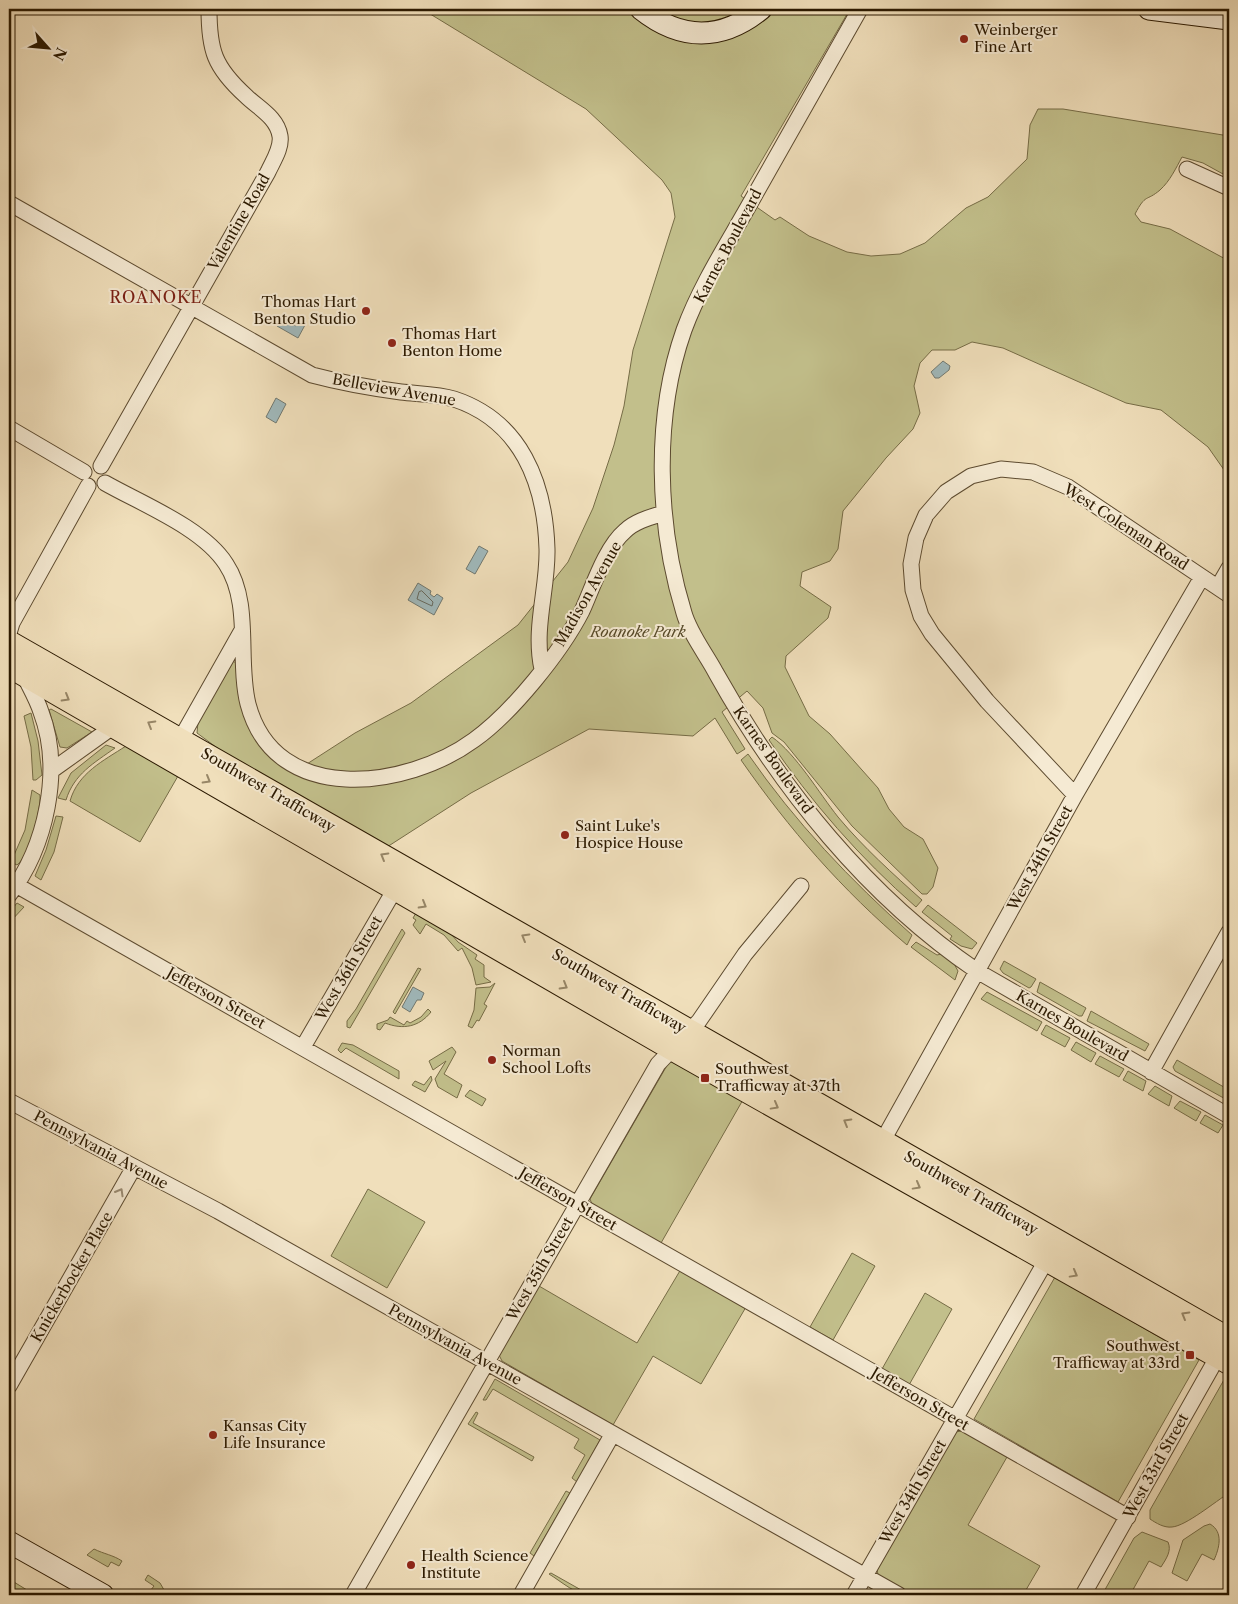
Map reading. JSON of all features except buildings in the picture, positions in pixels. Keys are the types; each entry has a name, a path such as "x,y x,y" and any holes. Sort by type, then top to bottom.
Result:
{"main road":[{"name":"Southwest Trafficway","path":"12,649 114,726 395,889 672,1048 1047,1259 1227,1347"},
{"name":"Southwest Trafficway","path":"12,649 180,740 688,1030 882,1142 1227,1347"}],"street":[{"name":"Valentine Road","path":"101,466 190,306 268,172 280,144 277,127 270,116 229,80 218,63 208,32 209,9"},
{"path":"641,9 653,18 676,30 706,34 734,27 761,9"},
{"name":"Karnes Boulevard","path":"860,9 708,275 684,331 671,378 662,460 664,513 684,616 746,726 797,798 889,901 945,949 977,971 1229,1116"},
{"path":"1149,9 1229,19"},
{"path":"1187,169 1229,188"},
{"name":"Belleview Avenue","path":"9,203 312,375 352,386 452,399 480,410 507,430 529,462 545,519 547,551 538,641 542,669"},
{"path":"9,428 86,479 99,488 105,483 107,476 101,466 90,466 86,479 12,623 12,649 42,713 50,753 51,771 42,827 11,887"},
{"name":"West Coleman Road","path":"1075,795 987,701 932,634 921,616 913,590 911,564 916,538 926,515 946,492 971,476 1001,469 1033,472 1068,487 1223,591"},
{"name":"Madison Avenue","path":"105,483 198,534 216,549 235,579 239,596 248,704 262,736 278,753 296,765 320,775 342,779 363,780 397,775 424,767 450,756 475,740 498,720 542,669 580,613 608,554 624,531 640,521 664,513"},
{"path":"1223,591 1229,568"},
{"name":"West 34th Street","path":"882,1142 1075,795 1202,577"},
{"path":"180,740 241,632"},
{"path":"51,771 114,726"},
{"name":"West 35th Street","path":"353,1595 658,1064 688,1030 699,1021 745,954 801,886"},
{"name":"Jefferson Street","path":"11,887 303,1047 1128,1517"},
{"name":"West 36th Street","path":"303,1047 395,889"},
{"path":"1151,1072 1229,932"},
{"name":"Pennsylvania Avenue","path":"9,1101 218,1211 487,1361 612,1435 899,1595"},
{"name":"Knickerbocker Place","path":"9,1386 134,1167"},
{"name":"West 34th Street","path":"854,1595 1047,1259"},
{"name":"West 33rd Street","path":"1083,1595 1227,1347"},
{"path":"521,1595 612,1435"},
{"path":"9,1542 103,1595"}],"green space":[{"name":"Roanoke Park","path":"422,9 850,9 741,196 775,220 780,217 809,236 847,252 871,256 900,254 925,243 966,208 988,197 1027,159 1030,125 1038,109 1063,109 1229,136 1229,174 1223,174 1203,163 1182,157 1167,183 1155,194 1144,200 1135,214 1141,222 1170,229 1229,261 1229,477 1208,447 1161,410 1126,403 1003,348 972,342 955,350 932,350 920,363 914,386 920,413 913,429 886,458 843,511 838,549 830,561 802,572 800,586 831,607 828,618 786,656 785,667 809,716 830,734 878,788 889,809 904,827 923,839 938,868 933,887 927,894 922,894 852,826 784,742 772,733 763,708 747,691 722,712 745,749 737,754 715,718 693,736 589,729 471,793 387,847 224,753 197,733 198,722 232,661 237,663 246,711 296,771 355,733 411,703 518,625 568,562 593,508 614,445 624,406 633,350 675,217 671,193 662,180 586,109"},
{"path":"51,709 92,732 67,748 60,747 49,710"},
{"path":"31,713 38,741 42,775 36,780 33,780 31,747 24,716"},
{"path":"772,737 790,753 838,817 858,839 922,900 916,907 875,869 819,807 769,740"},
{"path":"106,745 115,748 79,776 66,800 58,798 71,773"},
{"path":"126,746 178,776 140,842 70,801 74,791 85,775"},
{"path":"748,754 804,827 867,893 912,935 907,945 860,903 797,834 741,760"},
{"path":"32,790 40,795 39,811 30,843 17,865 11,862 25,830"},
{"path":"56,816 63,817 54,852 41,880 35,876 46,850"},
{"path":"17,903 24,907 9,923 9,913"},
{"path":"928,905 977,943 972,949 961,946 950,939 952,936 922,912"},
{"path":"416,913 451,934 458,942 477,955 475,959 484,965 484,977 491,982 476,985 472,968 462,948 458,951 444,935 426,924 420,934 413,925 416,920 413,918"},
{"path":"402,929 405,933 350,1028 347,1027 347,1021 356,1009"},
{"path":"916,942 953,962 958,971 955,980 911,947"},
{"path":"1004,961 1036,979 1031,987 1029,988 1003,973 1000,969"},
{"path":"418,968 421,969 395,1014 393,1012"},
{"path":"1040,982 1086,1008 1082,1016 1037,992"},
{"path":"495,983 484,1004 487,1006 479,1021 477,1020 472,1028 468,1026 474,1010 476,988 490,987"},
{"path":"987,992 1042,1022 1037,1031 981,999"},
{"path":"428,1009 431,1012 416,1024 404,1027 385,1023 380,1030 377,1029 377,1024 388,1020 390,1017 404,1025 407,1021 410,1023 421,1017"},
{"path":"1091,1011 1149,1044 1145,1051 1087,1021"},
{"path":"1046,1025 1070,1038 1065,1047 1041,1034"},
{"path":"1076,1042 1096,1053 1091,1062 1071,1050"},
{"path":"342,1043 353,1045 399,1071 399,1079 346,1048 341,1053 338,1050"},
{"path":"452,1047 456,1052 444,1074 462,1085 457,1098 438,1087 435,1079 446,1061 433,1070 429,1061"},
{"path":"1100,1056 1124,1069 1119,1077 1095,1064"},
{"path":"675,1058 744,1098 661,1243 592,1204 590,1199 669,1062"},
{"path":"1177,1060 1229,1090 1229,1101 1175,1071 1173,1067"},
{"path":"1128,1071 1146,1081 1143,1091 1123,1080"},
{"path":"431,1076 432,1080 425,1092 412,1085 415,1081 424,1085"},
{"path":"1155,1086 1172,1096 1169,1106 1148,1094"},
{"path":"470,1090 486,1099 482,1106 465,1096"},
{"path":"1180,1101 1201,1112 1196,1121 1174,1108"},
{"path":"1205,1115 1223,1125 1218,1133 1200,1123"},
{"path":"368,1189 425,1222 387,1288 331,1256"},
{"path":"852,1253 875,1266 833,1340 810,1327"},
{"path":"681,1269 746,1307 701,1384 653,1356 613,1425 502,1361 499,1355 539,1286 637,1343"},
{"path":"1055,1277 1199,1360 1118,1502 974,1419"},
{"path":"925,1293 952,1309 909,1385 882,1369"},
{"path":"1225,1378 1229,1381 1229,1493 1201,1513 1178,1526 1166,1527 1160,1525 1150,1519 1150,1510"},
{"path":"495,1379 600,1440 577,1482 572,1478 585,1455 574,1448 579,1439 493,1389 486,1400 483,1400"},
{"path":"476,1412 478,1413 473,1423 534,1457 532,1461 468,1424"},
{"path":"962,1431 1007,1457 968,1525 1040,1566 1023,1595 913,1595 878,1575 877,1569 955,1432"},
{"path":"566,1491 570,1493 534,1556 530,1553"},
{"path":"1210,1524 1219,1536 1219,1546 1214,1560 1202,1554 1187,1581 1172,1573 1183,1540"},
{"path":"1142,1532 1168,1542 1169,1552 1161,1567 1149,1561 1130,1595 1102,1595 1134,1538"},
{"path":"94,1549 122,1561 119,1566 111,1562 108,1567 87,1555"},
{"path":"551,1573 590,1595 574,1590 549,1574"},
{"path":"148,1575 160,1583 167,1595 157,1595 150,1591 154,1586 145,1580"},
{"path":"9,1579 27,1590 24,1595 9,1595"}],"water":[{"path":"281,318 296,326 299,322 305,325 298,338 277,326"},
{"path":"943,361 950,366 949,370 939,378 935,378 931,372"},
{"path":"276,398 286,404 276,423 266,417"},
{"path":"479,546 488,551 475,574 466,569"},
{"path":"418,583 431,591 430,594 434,597 437,594 443,598 434,615 408,600"},
{"path":"413,987 424,993 421,1000 417,1000 410,1012 402,1007"}],"place":[{"name":"Weinberger Fine Art","path":"964,39"},
{"name":"Thomas Hart Benton Studio","path":"366,311"},
{"name":"Thomas Hart Benton Home","path":"392,343"},
{"name":"Saint Luke's Hospice House","path":"565,835"},
{"name":"Norman School Lofts","path":"492,1060"},
{"name":"Southwest Trafficway at 37th","path":"705,1078"},
{"name":"Southwest Trafficway at 33rd","path":"1190,1355"},
{"name":"Kansas City Life Insurance","path":"213,1435"},
{"name":"Health Science Institute","path":"411,1565"}],"district":[{"name":"ROANOKE","path":"156,297"}]}
